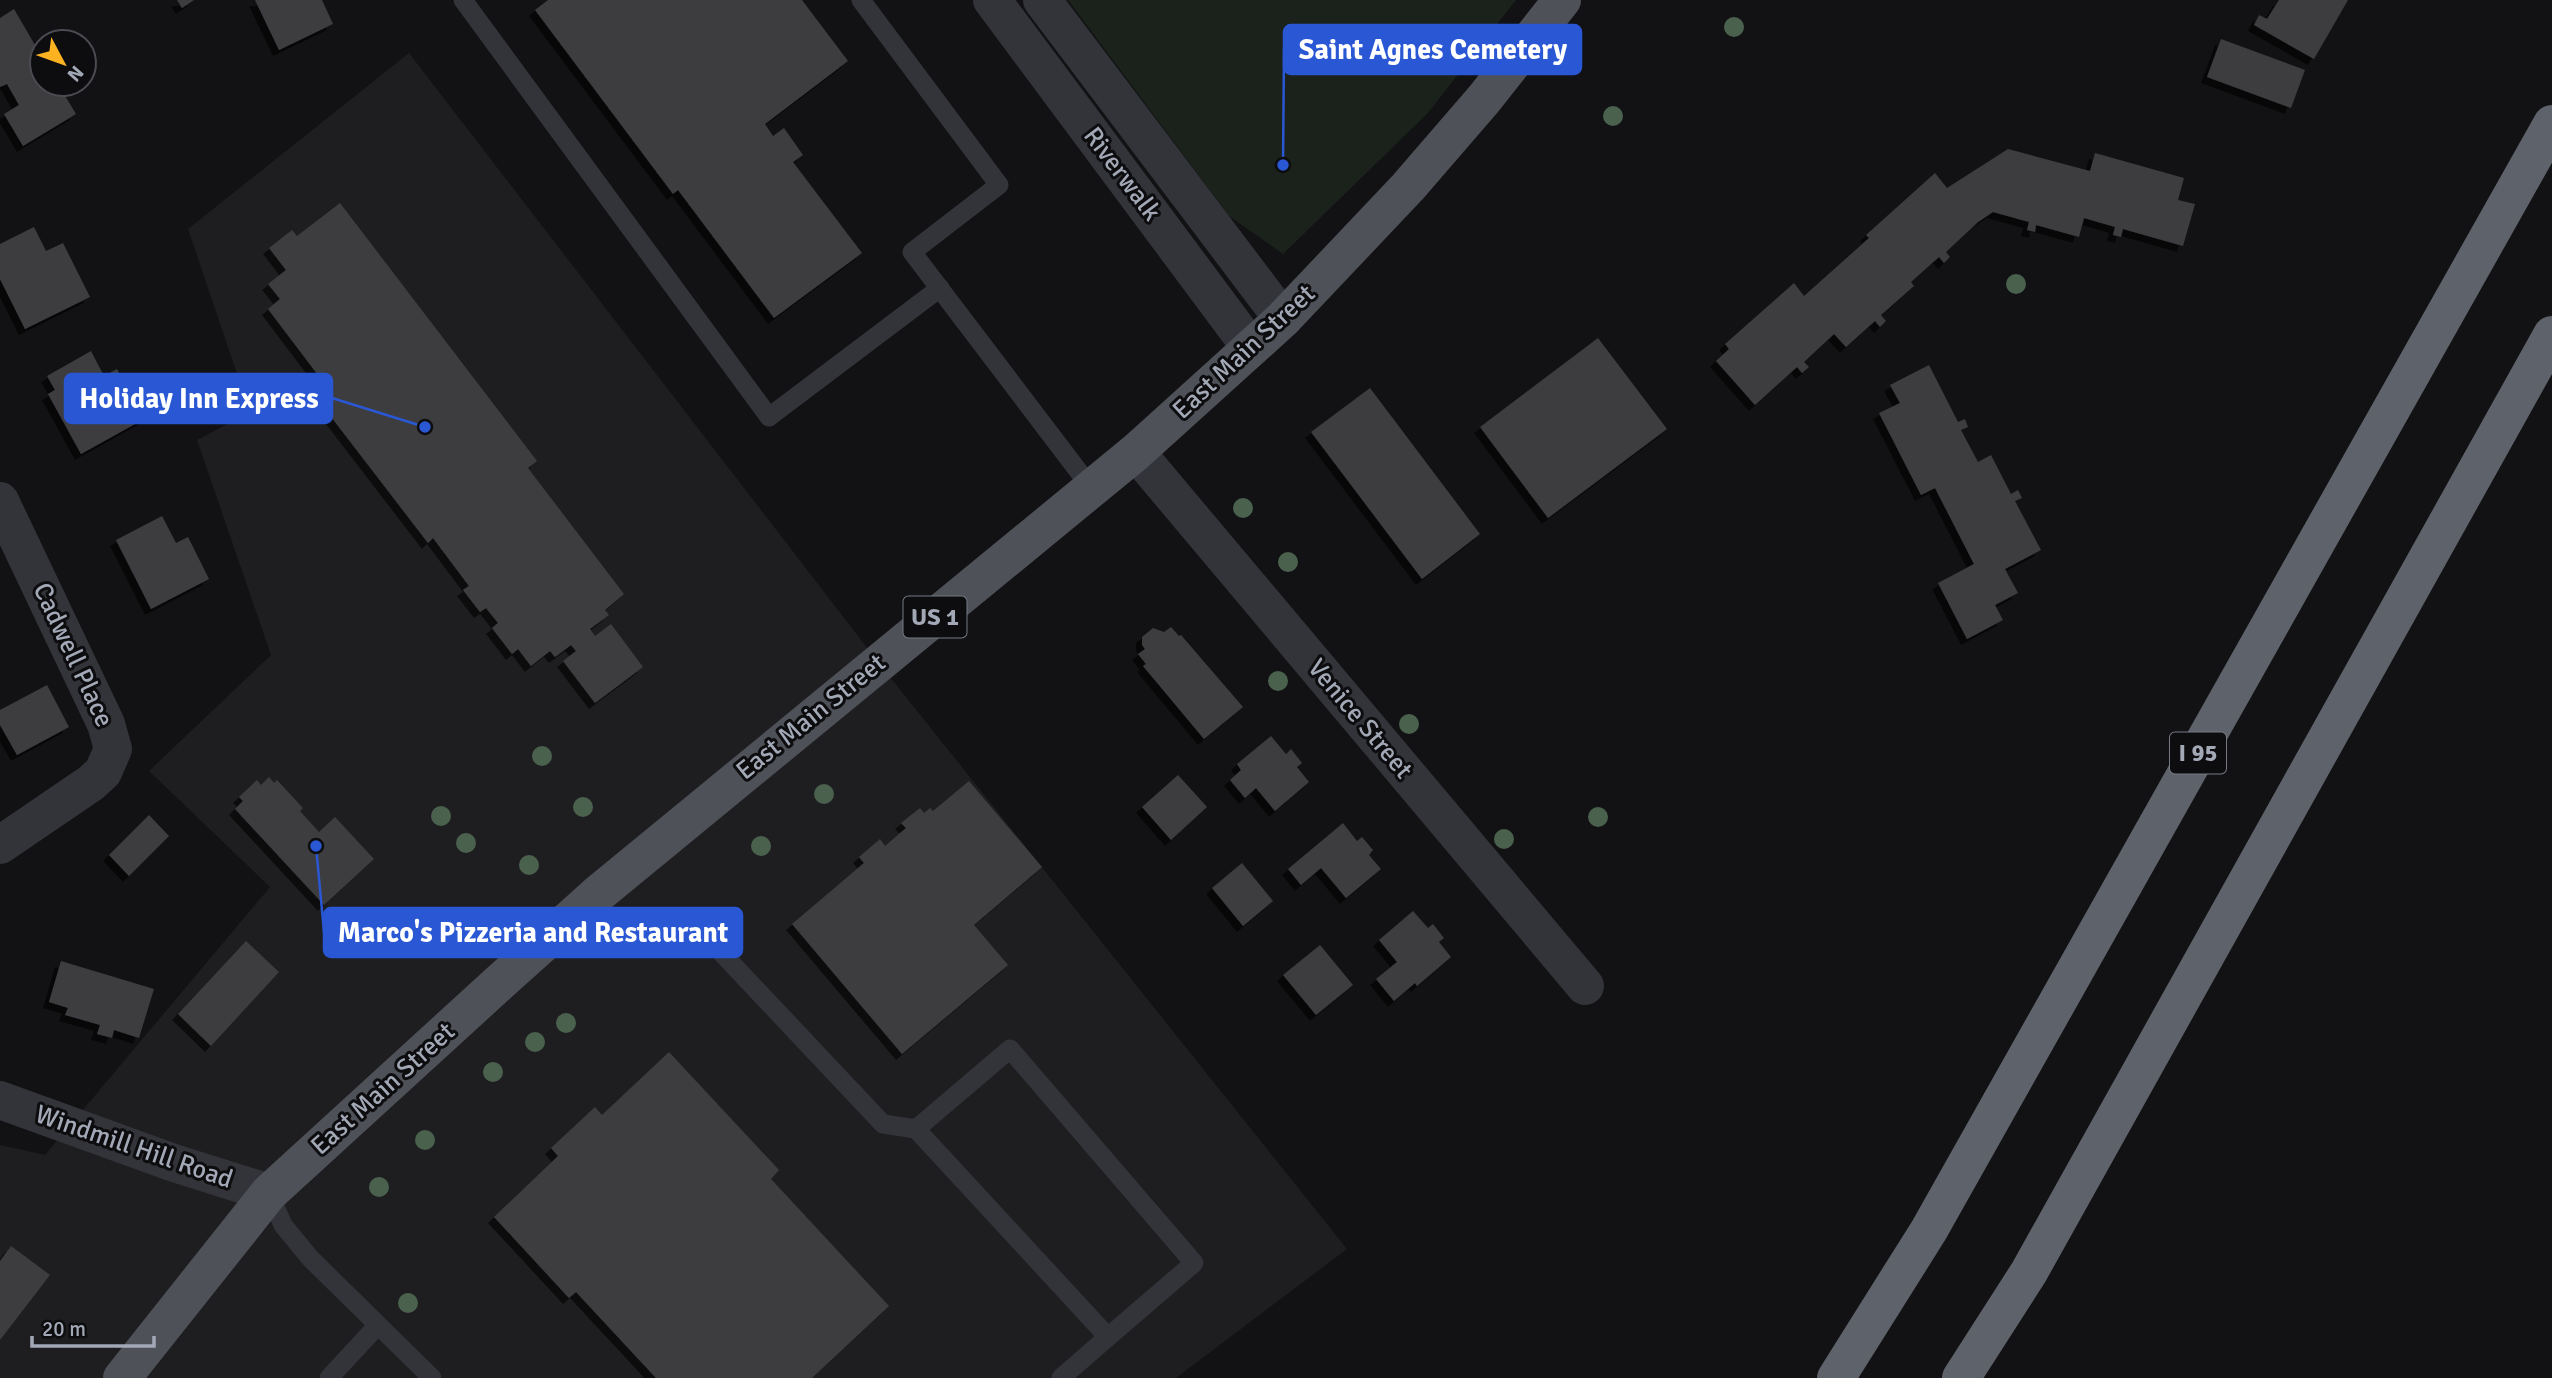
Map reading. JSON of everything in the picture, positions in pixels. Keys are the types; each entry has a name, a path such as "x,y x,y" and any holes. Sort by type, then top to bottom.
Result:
{"highway":[{"name":"I 95","path":"1836,1378 1929,1230 2552,124"},
{"path":"1972,1378 2552,335"},
{"path":"1961,1378 2029,1272"}],"main road":[{"name":"East Main Street","path":"122,1378 269,1193 589,901 1092,489 1283,319 1408,187 1484,99 1562,0"}],"street":[{"name":"Riverwalk","path":"992,0 1251,348"},
{"name":"Riverwalk","path":"1042,0 1283,319"},
{"name":"Venice Street","path":"1136,452 1584,986"},
{"name":"Cadwell Place","path":"0,501 106,724 113,749 103,772 91,783 0,845"},
{"name":"Windmill Hill Road","path":"0,1100 174,1163 269,1193"}],"lane":[{"path":"463,0 769,417 940,288"},
{"path":"861,0 999,185 912,252 1092,489"},
{"path":"718,949 883,1124 916,1129 1108,1337"},
{"path":"916,1129 1010,1049 1194,1263 1061,1378"},
{"path":"269,1193 283,1225 310,1258 428,1377"},
{"path":"329,1378 378,1325"}],"shaded area":[{"path":"1068,0 1516,0 1428,113 1283,254 1229,216"},
{"path":"409,53 878,662 1347,1249 1176,1378 0,1378 0,1145 45,1155 270,887 149,771 271,655 197,440 250,412 188,229"}],"building":[{"path":"177,0 194,0 182,8"},
{"path":"255,0 322,0 333,24 279,50"},
{"path":"548,0 802,0 848,61 765,124 773,136 784,128 803,155 793,162 862,253 774,318 678,190 673,194 535,10"},
{"path":"2279,0 2348,0 2314,59 2254,25 2259,15 2267,19"},
{"path":"14,9 28,33 28,98 66,98 76,114 23,146 4,114 19,105 7,84 0,87 0,18"},
{"path":"2221,39 2305,70 2291,108 2207,77"},
{"path":"2008,149 2090,171 2095,153 2184,178 2178,200 2195,204 2183,246 2123,229 2121,237 2113,235 2115,227 2084,218 2079,237 2036,225 2035,232 2027,230 2029,222 1993,212 1978,222 1946,252 1950,257 1944,263 1939,257 1911,282 1914,286 1881,315 1886,321 1880,327 1875,321 1846,347 1834,334 1804,362 1809,367 1802,373 1797,367 1755,405 1716,361 1729,349 1725,344 1794,283 1804,296 1869,238 1866,235 1935,173 1947,188"},
{"path":"340,203 537,461 528,468 624,594 605,610 609,615 590,629 595,636 611,624 643,667 595,703 563,661 576,651 571,645 555,657 550,651 531,666 518,649 512,654 492,628 498,623 486,608 480,612 463,590 469,586 433,538 428,543 312,392 324,383 268,309 280,299 268,284 286,270 269,248 292,230 297,236"},
{"path":"34,227 46,251 63,243 90,297 25,329 0,279 0,244"},
{"path":"1598,338 1667,429 1548,518 1480,427"},
{"path":"91,351 104,376 117,369 144,419 81,454 48,394 55,390 47,376"},
{"path":"1929,365 1958,422 1965,419 1968,427 1961,430 1978,462 1991,455 2011,494 2018,490 2022,498 2015,501 2041,550 2005,569 2018,593 1995,605 2003,620 1967,639 1938,583 1974,564 1935,488 1921,495 1879,413 1900,403 1890,385"},
{"path":"1370,388 1480,534 1422,579 1311,432"},
{"path":"162,516 176,543 188,537 209,579 151,609 116,540"},
{"path":"1171,627 1243,707 1204,739 1143,666 1146,664 1138,654 1145,649 1142,637 1153,628 1164,632"},
{"path":"47,685 69,727 17,755 0,725 0,710"},
{"path":"1271,736 1286,754 1291,749 1302,763 1297,767 1309,782 1275,811 1256,788 1245,798 1230,780 1241,770 1237,764"},
{"path":"1178,775 1207,807 1171,840 1142,807"},
{"path":"269,777 274,783 277,780 303,808 300,811 319,832 335,817 374,859 324,905 235,809 243,801 239,797 257,780 261,785"},
{"path":"969,781 1042,867 974,925 1008,965 902,1054 792,924 864,863 859,857 880,839 885,846 906,828 901,823 920,808 924,813 930,808 933,811"},
{"path":"149,815 169,836 129,876 109,855"},
{"path":"1343,823 1357,841 1362,837 1373,850 1369,855 1381,869 1346,898 1321,868 1301,885 1288,869"},
{"path":"1242,863 1273,901 1243,926 1212,888"},
{"path":"1413,911 1428,928 1433,924 1444,938 1439,942 1451,957 1417,986 1415,983 1394,1001 1376,979 1397,962 1379,940"},
{"path":"246,941 279,972 211,1046 178,1014"},
{"path":"1320,945 1353,985 1316,1015 1283,975"},
{"path":"61,961 154,989 139,1038 114,1030 112,1038 97,1034 100,1025 65,1015 68,1008 49,1002"},
{"path":"669,1052 779,1170 771,1179 889,1306 812,1378 656,1378 576,1292 569,1298 494,1217 558,1156 551,1148 595,1107 602,1115"},
{"path":"11,1246 50,1275 0,1340 0,1261"}],"place":[{"name":"Saint Agnes Cemetery","path":"1283,165"},
{"name":"Holiday Inn Express","path":"425,427"},
{"name":"Marco's Pizzeria and Restaurant","path":"316,846"}]}
